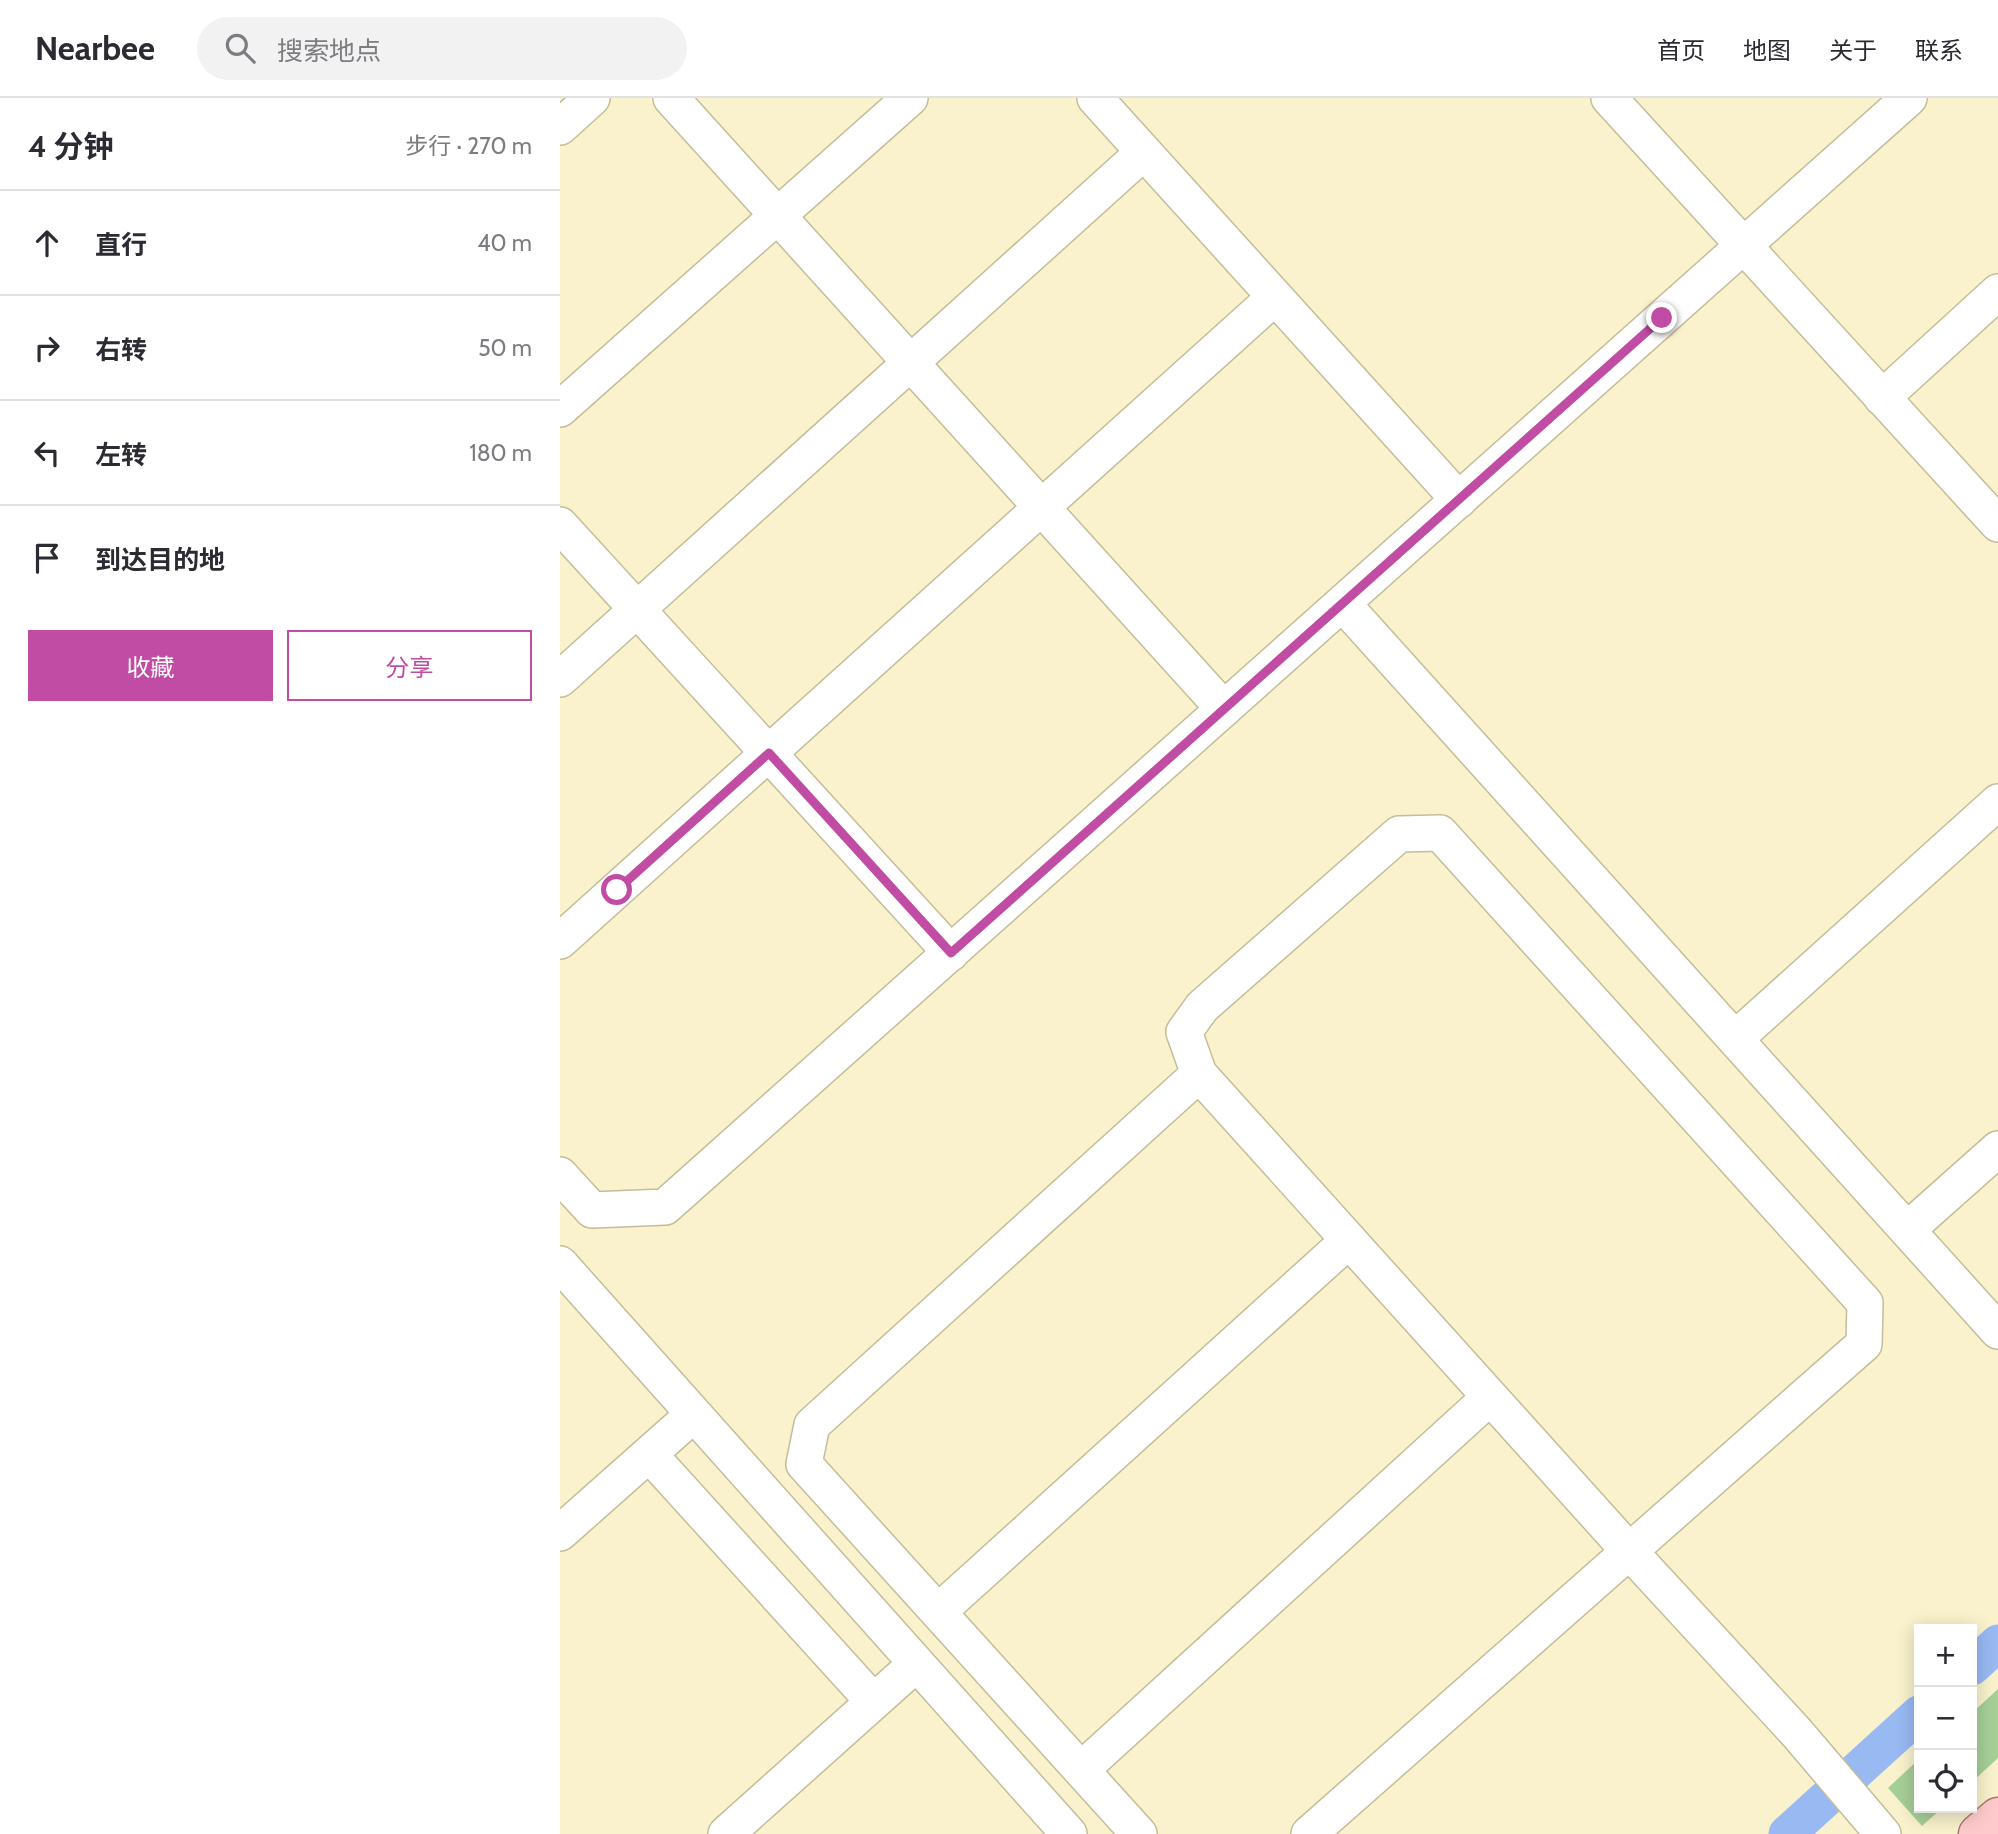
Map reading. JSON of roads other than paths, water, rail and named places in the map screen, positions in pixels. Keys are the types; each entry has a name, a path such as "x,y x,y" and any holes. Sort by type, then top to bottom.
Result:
{"main road":[{"path":"1978,1834 1998,1817"}],"lane":[{"path":"560,127 592,98"},
{"path":"671,98 1224,709"},
{"path":"560,409 910,98"},
{"path":"1095,98 1459,500"},
{"path":"1609,98 1998,524"},
{"path":"560,1175 592,1210 665,1207 1909,98"},
{"path":"560,679 1144,152"},
{"path":"1882,398 1998,292"},
{"path":"560,941 1275,297"},
{"path":"560,525 951,953"},
{"path":"1343,604 1998,1331"},
{"path":"1735,1039 1998,803"},
{"path":"1309,1834 1630,1552 1864,1344 1865,1303 1440,832 1399,834 1202,1007 1184,1032 1199,1074 1630,1552 1797,1733 1881,1831"},
{"path":"1139,1834 804,1464 812,1425 1199,1074"},
{"path":"1907,1230 1998,1150"},
{"path":"937,1612 1349,1240"},
{"path":"560,1264 1069,1834"},
{"path":"1081,1770 1490,1397"},
{"path":"560,1533 694,1414"},
{"path":"649,1454 873,1701"},
{"path":"726,1834 916,1664"}],"waterway":[{"path":"1977,1662 1998,1643"},
{"path":"1787,1834 1914,1719"}]}
